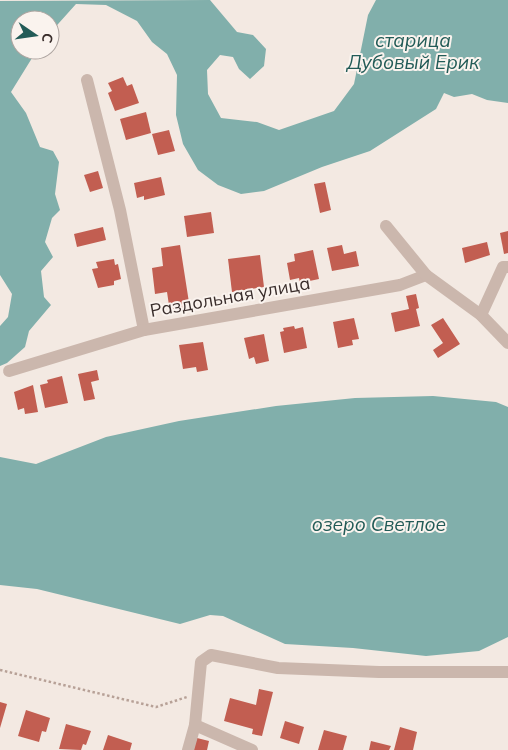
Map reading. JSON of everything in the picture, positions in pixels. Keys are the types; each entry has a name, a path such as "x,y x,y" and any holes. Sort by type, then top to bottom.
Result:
{"street":[{"name":"Раздольная улица","path":"87,80 120,210 144,330 400,285 426,275"},
{"path":"386,226 426,275 481,315 508,343"},
{"path":"481,315 503,267 508,267"},
{"path":"8,371 144,330"},
{"path":"188,750 195,725 201,662 211,655 278,668 379,672 508,672"},
{"path":"195,725 252,750"}],"path":[{"path":"0,670 156,707 198,694"}],"water":[{"name":"старица Дубовый Ерик","path":"210,0 237,32 253,35 266,49 264,66 250,79 239,69 233,57 220,55 207,70 208,94 221,118 257,122 279,130 334,111 354,84 368,15 376,0 508,0 508,103 487,100 472,94 454,97 444,93 436,109 370,151 322,167 264,191 241,194 218,185 198,170 183,144 176,115 177,75 167,54 152,42 137,21 106,5 76,4 60,22 60,10 10,10 10,60 31,60 11,92 26,113 40,147 53,151 59,162 55,194 60,210 52,218 45,242 53,257 41,271 44,297 51,305 29,331 25,347 7,363 0,366 0,326 8,317 12,294 0,275 0,1"},
{"name":"озеро Светлое","path":"433,396 496,402 508,407 508,637 479,651 426,656 353,648 285,644 223,616 210,615 180,624 37,589 0,585 0,457 36,464 106,437 179,421 276,406 355,398"}],"building":[{"path":"123,77 127,86 132,84 139,103 115,111 108,93 112,91 108,83"},
{"path":"146,112 151,133 126,140 120,119"},
{"path":"169,130 175,151 158,155 152,134"},
{"path":"98,171 103,188 90,192 84,175"},
{"path":"161,177 165,195 144,200 144,196 137,198 134,183"},
{"path":"325,182 331,210 320,213 314,184"},
{"path":"211,212 214,233 187,237 184,216"},
{"path":"103,227 106,240 77,247 74,234"},
{"path":"508,231 508,253 504,254 500,233"},
{"path":"487,242 490,255 465,263 462,248"},
{"path":"180,245 190,309 170,312 167,292 155,294 152,268 163,266 161,248"},
{"path":"342,245 344,254 356,251 359,266 332,271 327,248"},
{"path":"313,250 319,279 300,283 299,278 290,280 287,263 295,261 294,254"},
{"path":"260,255 264,287 232,292 228,259"},
{"path":"114,259 115,265 118,264 121,279 114,281 114,285 98,288 92,269 98,268 96,262"},
{"path":"416,294 419,308 416,309 420,326 395,332 391,313 409,309 406,296"},
{"path":"354,318 359,339 352,340 353,345 338,348 333,322"},
{"path":"443,318 460,344 438,358 433,350 443,343 431,325"},
{"path":"294,326 295,329 303,327 307,348 284,353 280,332 284,331 283,328"},
{"path":"264,334 269,361 256,364 254,357 249,359 244,338"},
{"path":"203,342 208,370 197,372 196,367 183,369 179,345"},
{"path":"97,370 99,380 91,382 95,399 84,401 78,374"},
{"path":"62,376 68,403 45,408 40,385 48,383 47,380"},
{"path":"33,385 38,412 25,414 24,408 18,410 14,392"},
{"path":"259,689 273,692 262,736 252,734 253,729 224,721 230,698 256,705"},
{"path":"0,702 7,704 0,728"},
{"path":"26,710 50,718 46,732 42,731 39,742 18,736"},
{"path":"285,721 304,727 299,744 280,738"},
{"path":"66,724 91,731 86,745 83,744 81,750 59,749"},
{"path":"400,727 417,732 413,750 394,750"},
{"path":"324,730 347,736 343,750 318,750"},
{"path":"108,735 132,743 130,750 103,750"},
{"path":"197,738 209,741 207,750 193,750"},
{"path":"371,741 391,746 389,750 369,750"}]}
